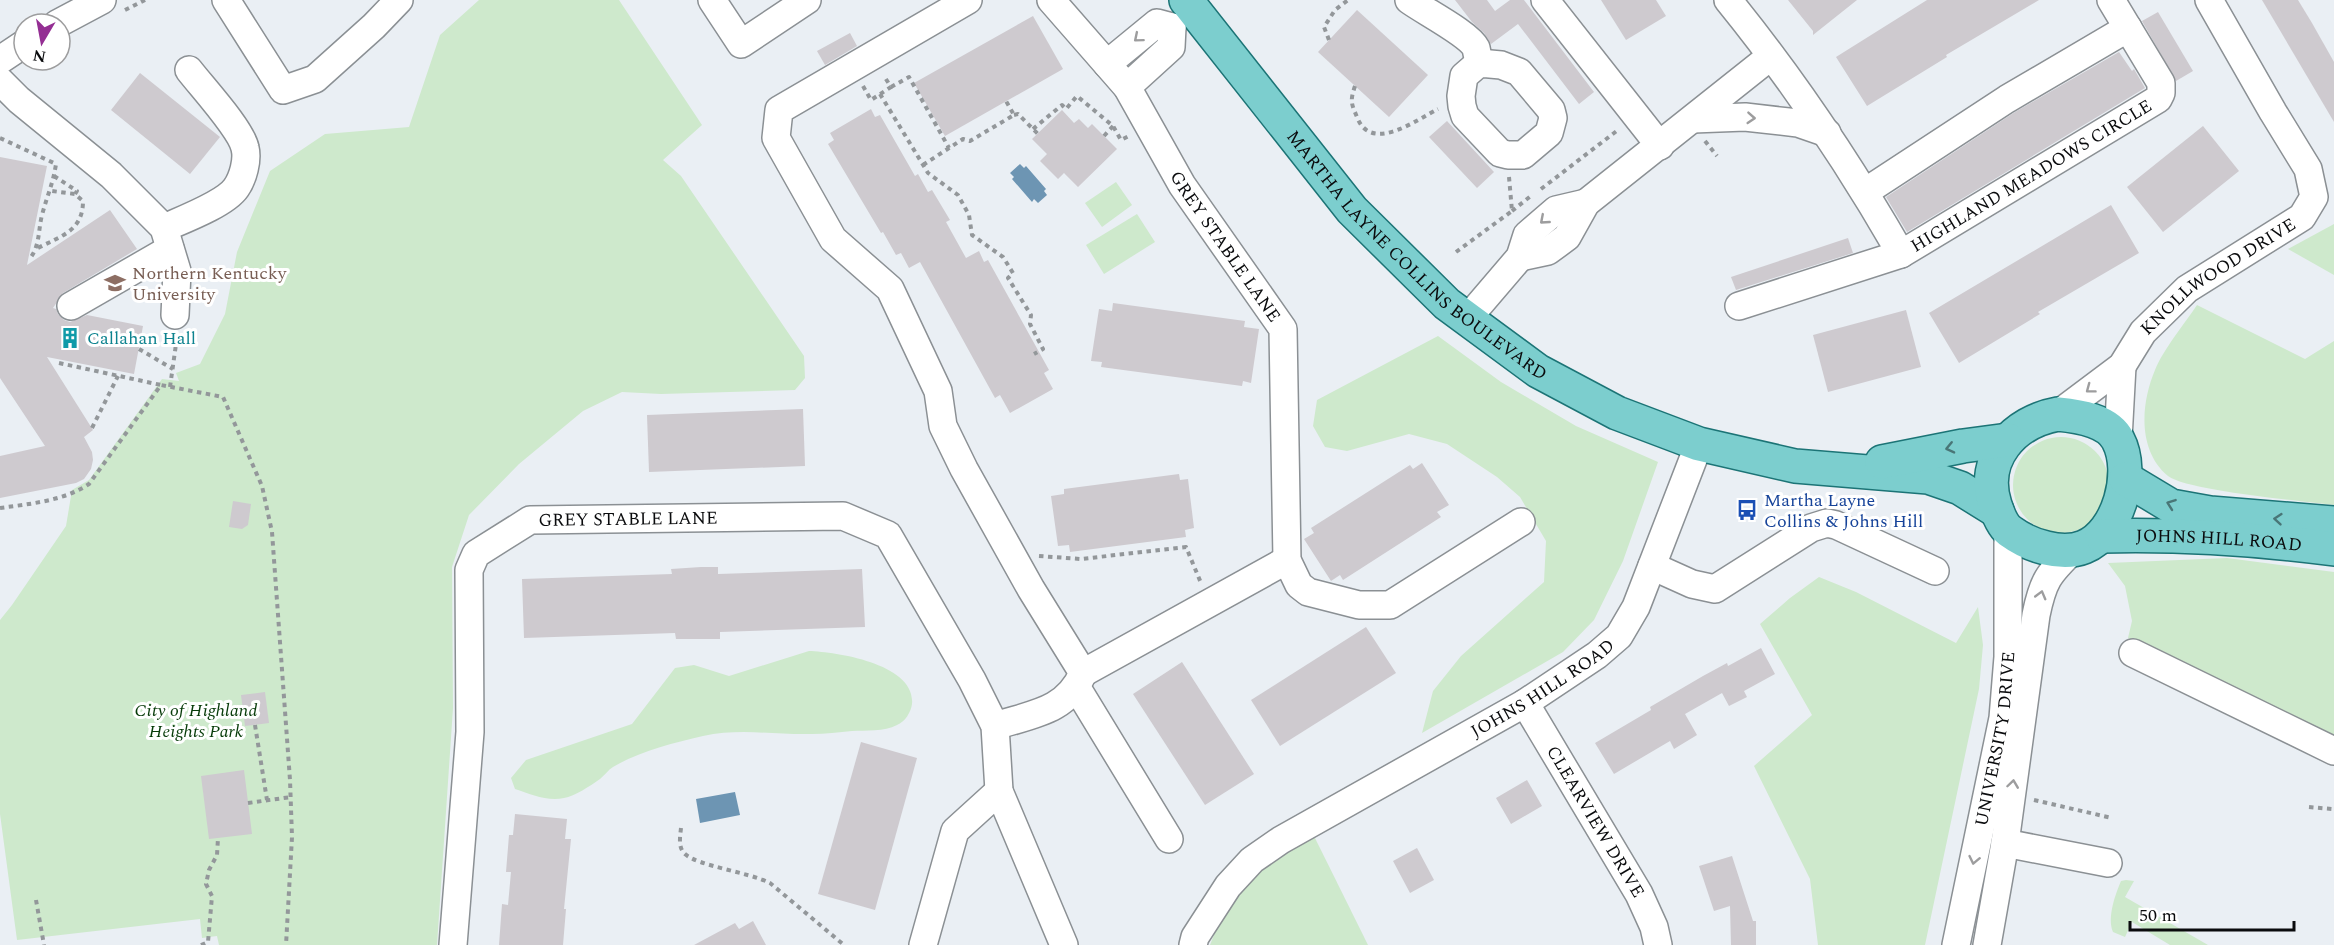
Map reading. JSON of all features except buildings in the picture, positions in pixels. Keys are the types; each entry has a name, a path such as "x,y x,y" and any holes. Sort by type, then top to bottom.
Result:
{"main road":[{"name":"MARTHA LAYNE COLLINS BOULEVARD","path":"1184,12 1352,210 1417,277 1467,319 1538,371 1579,394 1617,413 1699,444"},
{"path":"1699,444 1795,466 1928,477 1960,488 2002,521 2039,546 2055,550 2073,550 2084,547 2102,536 2120,503 2126,479 2124,458 2118,439 2101,424 2080,416 2058,414 2029,423 2008,440 1999,453 1994,467 1992,483 2002,521"},
{"path":"1840,470 1963,446 2008,440"},
{"name":"JOHNS HILL ROAD","path":"2126,479 2171,506 2210,513 2334,524"},
{"name":"JOHNS HILL ROAD","path":"2102,536 2152,535 2242,539 2334,549"}],"street":[{"path":"226,0 283,90 315,79 374,26 399,0"},
{"path":"712,0 741,44 807,0"},
{"path":"968,0 778,110 776,138 833,238 890,288 938,392 943,426 964,470 1169,839"},
{"name":"GREY STABLE LANE","path":"1051,0 1127,87 1182,185 1283,329 1287,560 1299,585 1308,592 1336,600 1359,604 1390,604 1521,522"},
{"path":"1409,0 1454,28 1475,46 1479,63"},
{"path":"1545,0 1660,146"},
{"name":"HIGHLAND MEADOWS CIRCLE","path":"1728,0 1816,116 1901,254"},
{"name":"HIGHLAND MEADOWS CIRCLE","path":"1739,306 1901,254 2158,99 2161,93 2161,83 2111,0"},
{"name":"KNOLLWOOD DRIVE","path":"2058,414 2122,366 2143,332 2187,289 2302,217 2314,197 2308,169 2209,0"},
{"path":"72,19 111,6"},
{"path":"1107,64 1157,22 1184,12"},
{"path":"1127,87 1172,47 1184,12"},
{"path":"1864,192 2007,99 2128,28"},
{"path":"1467,319 1520,257 1527,235 1556,210 1586,203 1771,56"},
{"path":"1479,63 1501,65 1519,72 1551,110 1553,118 1549,134 1523,155 1500,153 1465,116 1461,96 1464,76 1479,63"},
{"path":"72,306 236,189 246,164 245,147 228,119 189,70"},
{"path":"0,81 19,100 111,175 167,239 177,271 175,315"},
{"path":"1693,119 1745,117 1798,123 1827,133"},
{"name":"KNOLLWOOD DRIVE","path":"2118,439 2122,366"},
{"name":"JOHNS HILL ROAD","path":"1193,945 1195,937 1228,886 1252,860 1281,840 1525,703 1598,655 1619,636 1636,607 1699,444"},
{"name":"GREY STABLE LANE","path":"453,945 470,732 470,570 476,554 530,520 843,516 888,536 972,680 995,726 999,790 1064,945"},
{"name":"UNIVERSITY DRIVE","path":"1956,945 2003,718 2008,657 2002,521"},
{"path":"1652,566 1692,584 1715,589 1811,528 1827,524 1836,525 1935,571"},
{"name":"UNIVERSITY DRIVE","path":"1987,945 2006,843 2036,615 2042,588 2050,572 2073,550"},
{"path":"995,726 1053,708 1080,680 1209,603 1287,560"},
{"path":"2133,653 2334,751"},
{"name":"CLEARVIEW DRIVE","path":"1525,703 1639,894 1654,927 1658,945"},
{"path":"923,945 955,831 999,790"},
{"path":"2006,843 2108,863"}],"path":[{"path":"111,6 145,0"},
{"path":"1329,40 1323,27 1335,10 1348,0"},
{"path":"891,87 909,77 949,148"},
{"path":"1355,86 1350,100 1359,122 1371,133 1386,135 1461,96"},
{"path":"880,94 928,173 958,195 969,215 972,235 1003,257 1013,273 1008,278 1031,315 1030,324 1043,349 1034,354"},
{"path":"1033,129 1062,105 1066,109 1077,96 1113,126 1121,140 1148,125"},
{"path":"1006,101 1014,115"},
{"path":"923,165 963,139 970,141 1014,115 1018,114 1038,134"},
{"path":"1456,252 1636,116"},
{"path":"0,138 56,164 52,190 41,218 38,248"},
{"path":"1508,155 1512,211"},
{"path":"54,176 77,191 75,194"},
{"path":"31,257 38,248 70,231 80,222 83,201 75,194 52,190"},
{"path":"170,387 179,324 175,315"},
{"path":"139,350 173,369"},
{"path":"58,363 160,386 223,397 262,486 272,532 291,797 292,837 286,945"},
{"path":"92,428 118,376"},
{"path":"0,508 38,503 80,490 89,484 160,386"},
{"path":"1014,560 1044,555 1081,560 1186,547 1209,603"},
{"path":"255,725 267,800"},
{"path":"2012,796 2112,818"},
{"path":"248,803 291,797"},
{"path":"2309,807 2332,809"},
{"path":"681,828 679,840 683,853 694,860 755,875 770,883 844,945"},
{"path":"201,945 208,942 212,896 207,884 217,855 218,838"},
{"path":"36,900 44,945"}],"green space":[{"name":"City of Highland Heights Park","path":"479,0 619,0 702,125 663,160 681,176 804,356 805,378 795,390 661,394 622,392 583,411 519,464 469,515 452,567 453,708 437,945 219,945 217,936 202,938 200,919 17,940 0,814 0,620 66,526 72,490 89,480 162,379 179,381 176,373 200,364 225,314 237,252 270,171 325,134 409,127 440,35"},
{"path":"1116,182 1132,205 1102,227 1085,203"},
{"path":"1137,214 1155,242 1104,274 1086,245"},
{"path":"2334,224 2334,275 2288,249"},
{"path":"2197,305 2305,359 2334,341 2334,505 2247,495 2198,486 2168,476 2158,465 2151,453 2145,426 2150,383 2169,345"},
{"path":"1438,336 1501,382 1576,426 1658,462 1623,561 1594,620 1563,652 1422,733 1433,691 1461,656 1544,582 1546,541 1520,497 1497,477 1447,444 1409,434 1347,451 1325,447 1313,426 1317,400"},
{"path":"2061,437 2079,441 2095,451 2105,467 2109,485 2105,503 2095,519 2079,529 2061,533 2043,529 2027,519 2017,503 2013,485 2017,467 2027,451 2043,441"},
{"path":"2227,558 2334,572 2334,735 2128,638 2132,621 2125,586 2108,563"},
{"path":"1819,577 1856,592 1956,643 1978,607 1983,645 1979,689 1925,945 1818,945 1810,879 1754,766 1812,715 1760,624"},
{"path":"809,651 837,654 873,663 902,679 910,690 912,704 903,722 881,730 817,734 730,732 703,736 634,756 613,767 592,785 568,797 545,798 515,789 511,778 526,760 632,724 675,668 694,665 729,676"},
{"path":"1313,834 1368,945 1210,945 1219,922 1253,876"},
{"path":"2121,881 2134,881 2125,897 2208,945 2170,945 2132,922 2125,937 2113,932 2112,906"}],"water":[{"path":"1020,164 1024,168 1026,166 1046,189 1044,191 1047,195 1038,203 1034,199 1032,202 1012,179 1014,177 1010,173"},
{"path":"735,792 740,815 700,823 696,799"}],"place":[{"name":"Northern Kentucky University","path":"115,283"},
{"name":"Callahan Hall","path":"70,338"},
{"name":"Martha Layne Collins & Johns Hill","path":"1747,510"}]}
